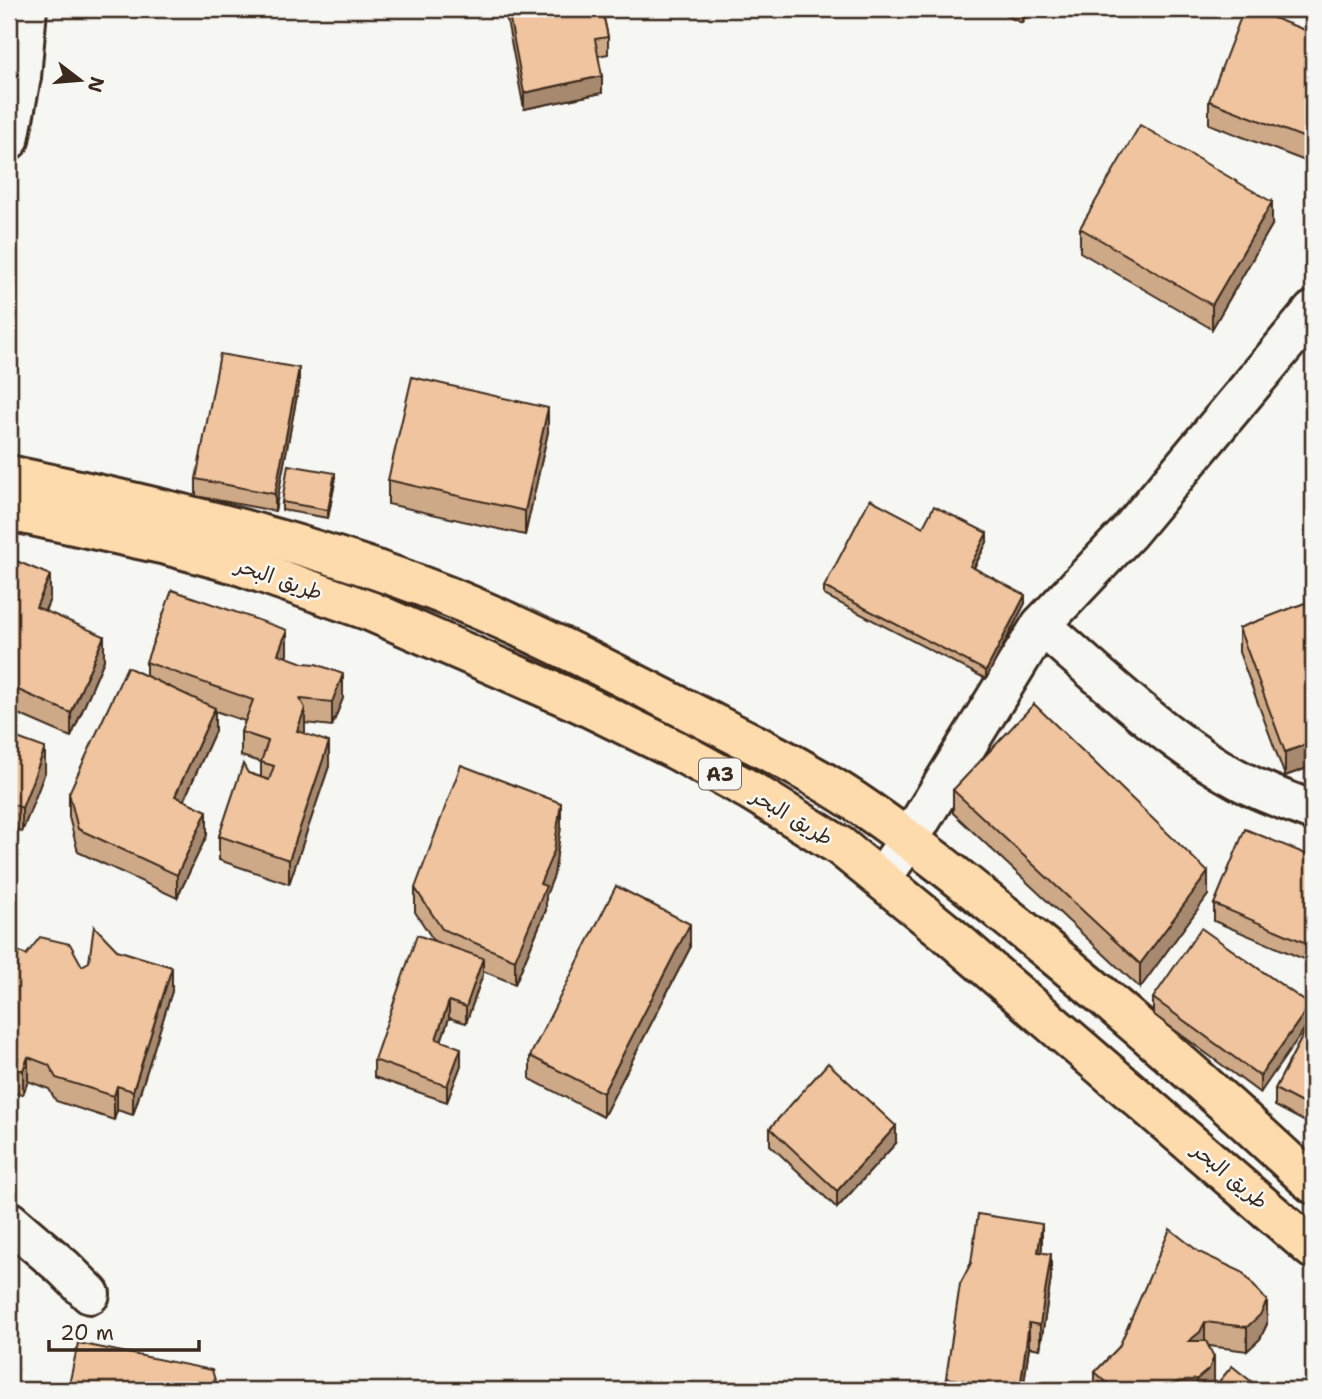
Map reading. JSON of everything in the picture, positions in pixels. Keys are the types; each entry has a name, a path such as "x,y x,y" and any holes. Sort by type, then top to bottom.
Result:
{"highway":[{"name":"طريق البحر","path":"9,475 102,494 250,531 351,562 446,596 527,631 781,759 864,808 951,872 1108,998 1235,1110 1313,1184"},
{"name":"طريق البحر","path":"9,511 108,531 201,554 370,611 578,702 676,750 751,791 839,846 881,878 1313,1249"}],"street":[{"path":"9,140 21,77 27,9"},
{"path":"881,878 908,841 1041,625 1128,533 1313,311"},
{"path":"1041,625 1160,726 1205,760 1261,791 1313,811"},
{"path":"9,1221 90,1294"}],"building":[{"path":"508,9 602,9 608,37 595,39 602,76 524,93"},
{"path":"1244,9 1313,33 1313,141 1209,101"},
{"path":"1140,125 1272,202 1212,305 1080,228"},
{"path":"220,354 299,368 275,494 196,479"},
{"path":"412,377 548,408 525,511 388,480"},
{"path":"288,465 335,473 328,510 282,502"},
{"path":"870,499 923,527 934,506 987,533 970,566 1025,595 986,671 824,587"},
{"path":"14,560 50,575 36,607 104,636 71,713 9,686 9,572"},
{"path":"172,590 287,630 278,654 343,674 332,702 300,699 305,708 297,731 329,742 289,860 219,836 243,764 248,773 269,780 274,766 261,762 268,741 241,732 253,700 146,662"},
{"path":"1313,600 1313,742 1285,752 1239,628"},
{"path":"127,667 215,708 175,796 207,811 177,875 78,829 69,793"},
{"path":"1034,704 1208,872 1140,964 953,790"},
{"path":"9,735 45,748 22,808 10,803 9,806"},
{"path":"461,765 561,803 554,851 540,884 546,886 515,960 442,929 415,888"},
{"path":"1245,829 1313,857 1313,946 1214,904"},
{"path":"616,886 690,924 603,1093 530,1056"},
{"path":"94,926 117,950 172,967 133,1091 117,1086 114,1096 56,1078 49,1065 28,1057 23,1070 9,1070 9,947 26,955 40,937 70,944 82,966 89,962"},
{"path":"1201,928 1310,1005 1260,1076 1153,998"},
{"path":"417,935 483,958 466,1007 449,1001 436,1039 461,1048 447,1086 374,1060"},
{"path":"1313,1016 1313,1109 1275,1089"},
{"path":"828,1063 896,1126 837,1191 770,1128"},
{"path":"978,1214 1042,1224 1038,1252 1051,1254 1040,1325 1029,1323 1020,1389 946,1378 960,1284 971,1263"},
{"path":"1170,1229 1199,1252 1242,1272 1267,1301 1260,1315 1247,1327 1205,1322 1200,1332 1189,1341 1206,1341 1214,1357 1209,1369 1197,1379 1178,1382 1158,1390 1115,1390 1095,1372 1119,1347"},
{"path":"78,1343 212,1370 218,1390 68,1390"},
{"path":"1232,1366 1262,1390 1212,1390"}]}
